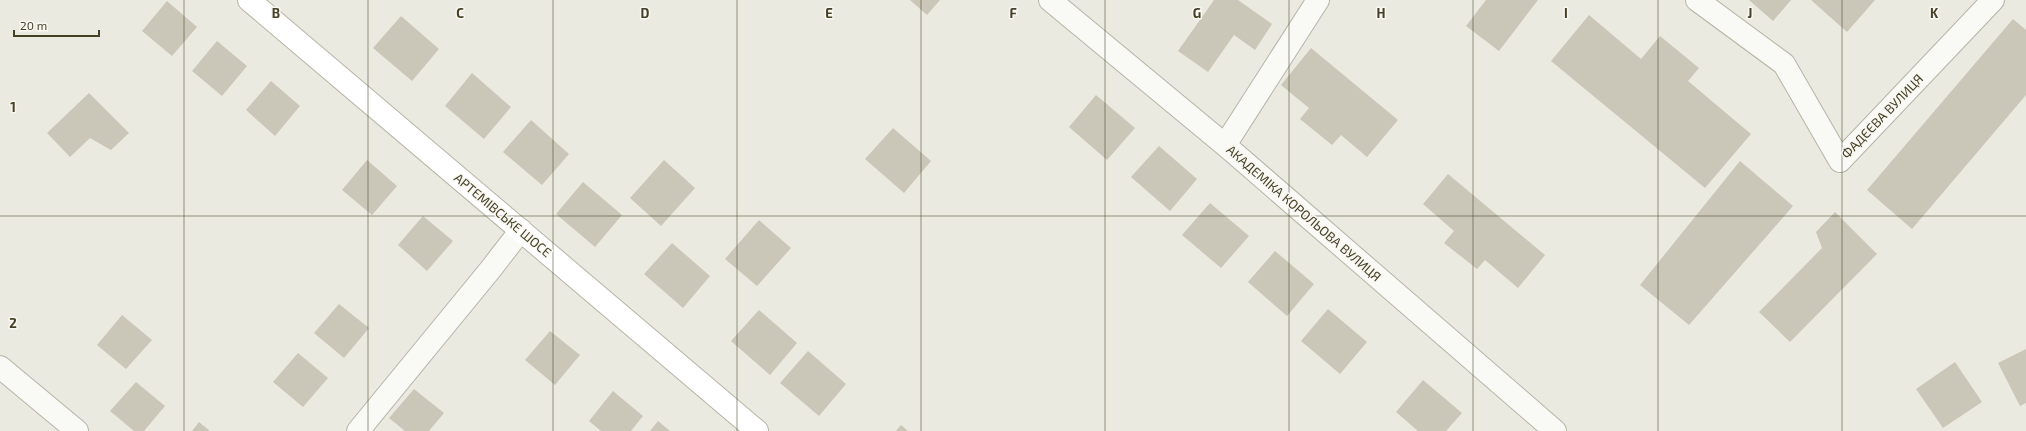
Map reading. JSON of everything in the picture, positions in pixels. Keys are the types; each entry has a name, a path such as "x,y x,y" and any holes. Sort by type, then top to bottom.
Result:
{"main road":[{"name":"АРТЕМІВСЬКЕ ШОСЕ","path":"249,0 757,431"}],"street":[{"name":"АКАДЕМІКА КОРОЛЬОВА ВУЛИЦЯ","path":"1050,0 1225,145 1555,431"},
{"path":"1225,145 1318,0"},
{"name":"ФАДЄЄВА ВУЛИЦЯ","path":"1697,0 1784,64 1840,161 1993,0"},
{"path":"358,431 521,230"},
{"path":"0,367 77,431"}],"building":[{"path":"910,0 940,0 927,15"},
{"path":"1214,0 1238,0 1272,24 1255,50 1234,35 1208,72 1178,51"},
{"path":"1486,0 1538,0 1499,51 1466,26"},
{"path":"1749,0 1791,0 1773,21"},
{"path":"1811,0 1875,0 1847,32"},
{"path":"167,1 197,27 172,56 142,31"},
{"path":"1589,15 1641,59 1660,36 1699,68 1688,81 1751,134 1705,188 1551,61"},
{"path":"401,16 439,49 412,81 373,48"},
{"path":"2013,19 2026,30 2026,95 1912,229 1867,190"},
{"path":"217,41 247,66 222,96 192,71"},
{"path":"1311,48 1398,120 1367,157 1341,135 1332,145 1300,119 1309,108 1281,85"},
{"path":"472,73 511,107 484,139 445,106"},
{"path":"271,81 300,106 275,136 246,110"},
{"path":"89,93 129,133 111,150 90,138 70,157 47,133"},
{"path":"1096,95 1135,128 1107,160 1069,127"},
{"path":"531,120 569,154 542,185 503,152"},
{"path":"893,128 931,161 904,193 865,159"},
{"path":"1159,146 1197,179 1170,211 1131,177"},
{"path":"367,160 397,186 372,215 342,190"},
{"path":"664,160 695,188 661,226 630,198"},
{"path":"1740,161 1793,206 1689,325 1640,285"},
{"path":"1448,174 1545,255 1518,288 1485,260 1477,269 1444,243 1454,231 1423,204"},
{"path":"583,182 622,215 595,247 556,214"},
{"path":"1210,203 1249,236 1221,268 1182,235"},
{"path":"1835,212 1877,254 1790,342 1759,312 1822,248 1816,232"},
{"path":"423,216 453,241 427,271 398,245"},
{"path":"759,220 791,248 757,286 725,259"},
{"path":"672,243 710,276 683,308 644,274"},
{"path":"1275,251 1314,284 1287,316 1248,282"},
{"path":"339,304 369,328 344,358 314,333"},
{"path":"1328,309 1367,342 1340,374 1301,341"},
{"path":"759,310 797,343 770,375 731,341"},
{"path":"122,315 152,340 126,369 97,345"},
{"path":"550,331 580,355 555,385 525,360"},
{"path":"2026,349 2026,403 2020,406 1998,363"},
{"path":"808,351 846,384 819,416 780,383"},
{"path":"298,353 328,378 303,407 273,382"},
{"path":"1955,362 1982,402 1943,428 1916,389"},
{"path":"1423,380 1462,413 1446,431 1418,431 1396,412"},
{"path":"136,382 165,406 144,431 134,431 110,411"},
{"path":"414,389 444,413 429,431 405,431 389,418"},
{"path":"613,391 643,416 631,431 601,431 589,421"},
{"path":"658,421 670,431 650,431"},
{"path":"199,422 210,431 192,431"},
{"path":"901,425 908,431 896,431"}]}
